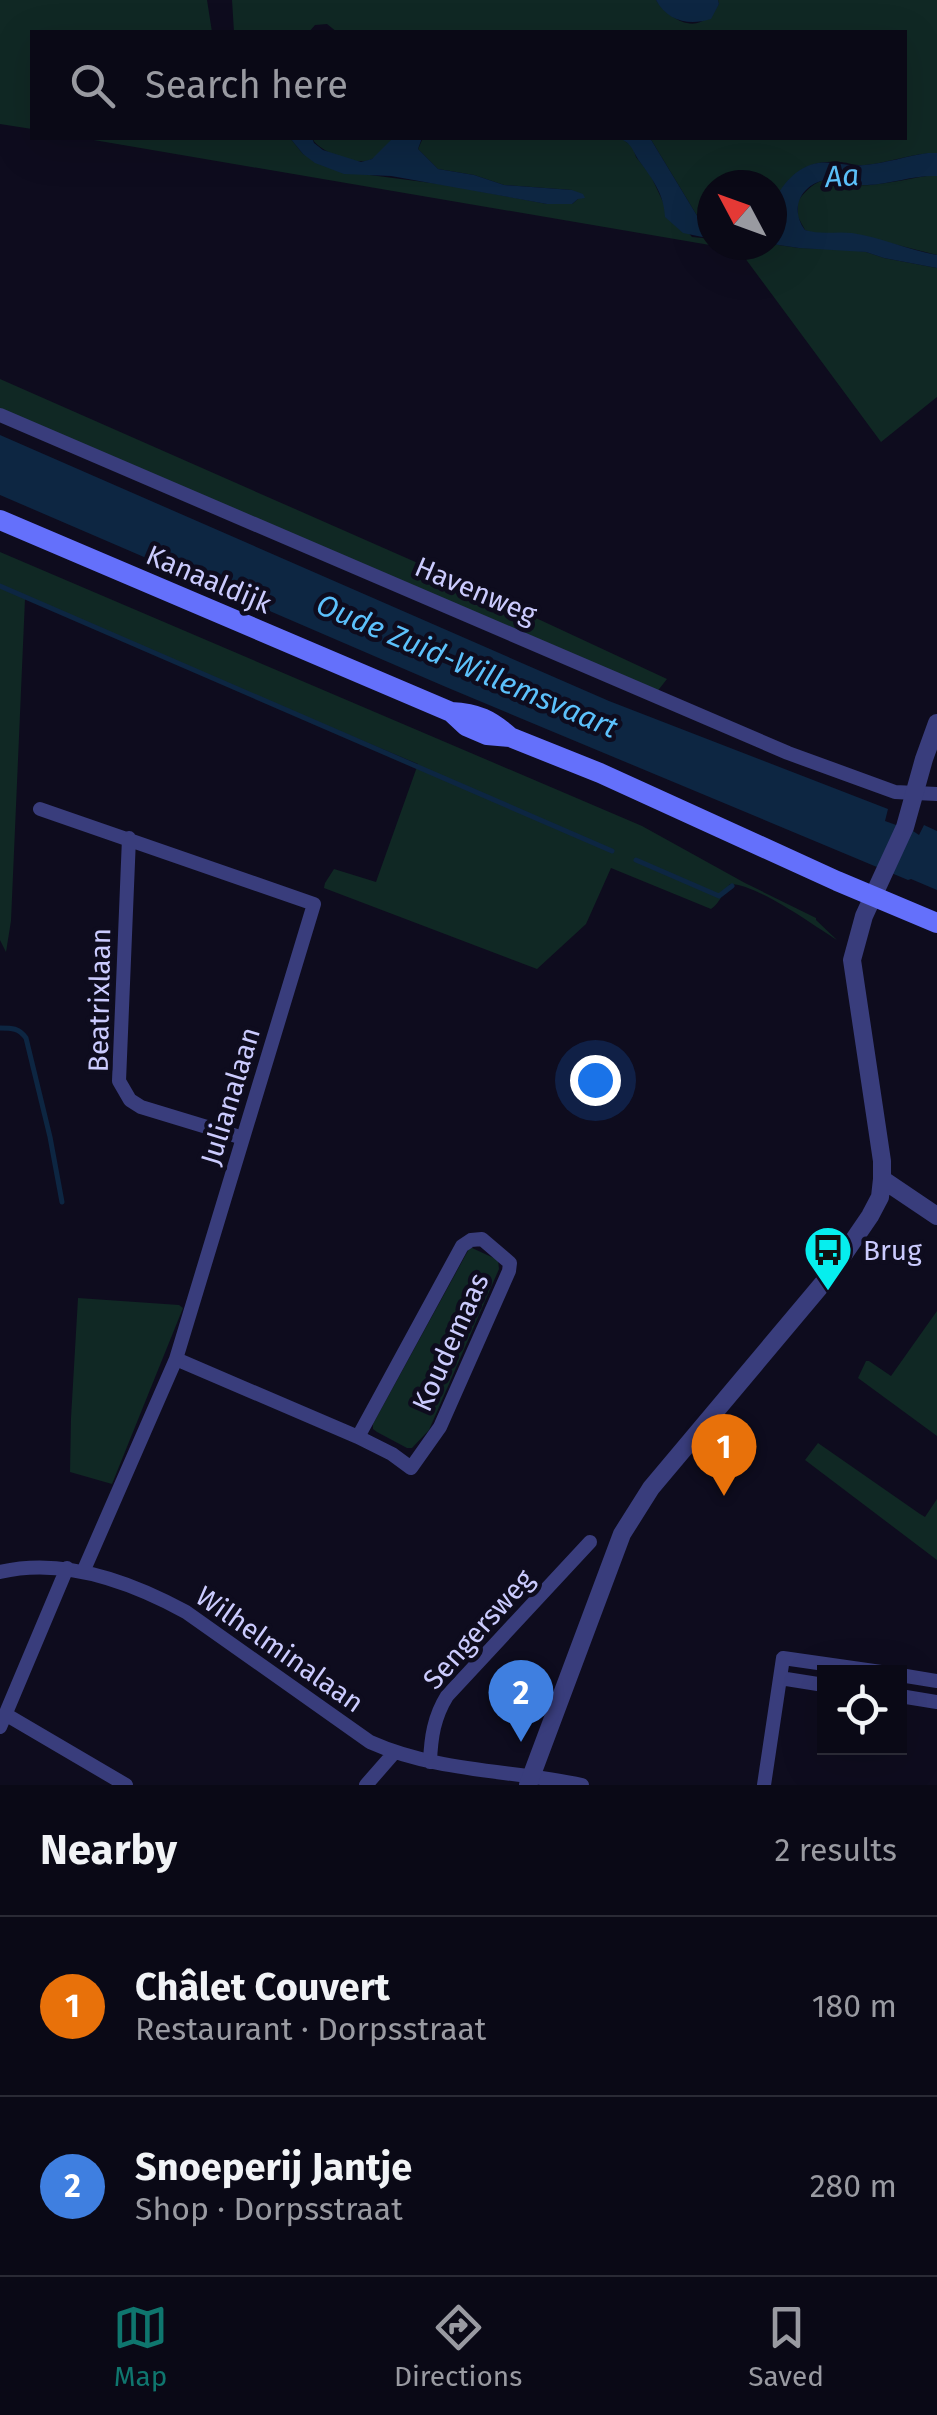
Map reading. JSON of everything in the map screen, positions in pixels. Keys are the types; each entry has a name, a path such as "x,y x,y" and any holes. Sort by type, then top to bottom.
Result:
{"main road":[{"name":"Kanaaldijk","path":"0,520 451,712 472,713 493,721 510,737 937,923"}],"street":[{"name":"Havenweg","path":"0,415 788,753 895,792 937,794"},
{"path":"530,1781 632,1515 829,1276 880,1197 882,1161 852,960 862,922 906,827 937,723"},
{"name":"Julianalaan","path":"3,1721 176,1359 314,904 40,809"},
{"name":"Beatrixlaan","path":"128,838 119,1081 130,1100 141,1108 243,1138"},
{"path":"882,1179 937,1216"},
{"name":"Koudemaas","path":"176,1359 358,1437 411,1468 440,1427 509,1271 510,1263 482,1239 470,1240 462,1246 358,1437"},
{"name":"Sengersweg","path":"430,1762 438,1711 447,1696 590,1542"},
{"name":"Wilhelminalaan","path":"0,1572 14,1568 75,1570 140,1590 186,1612 370,1742 394,1753 530,1781 554,1779 582,1785"},
{"path":"764,1785 783,1658 832,1665"},
{"path":"907,1676 937,1681"},
{"path":"780,1678 817,1683"},
{"path":"907,1697 937,1702"},
{"path":"3,1721 126,1785"},
{"path":"366,1785 394,1753"}],"green space":[{"path":"0,0 207,0 212,30 30,30 30,129 0,124"},
{"path":"232,0 656,0 672,16 693,24 709,16 718,0 937,0 937,153 865,165 816,163 787,184 787,170 697,170 697,216 651,140 907,140 907,30 334,30 327,24 315,25 311,30 234,30"},
{"path":"94,140 292,140 303,154 370,175 547,204 572,204 578,199 572,190 504,185 438,169 418,149 422,140 624,140 633,147 664,204 692,237 697,238 697,243"},
{"path":"314,140 391,140 377,156 363,161 337,156"},
{"path":"937,176 937,255 854,234 816,234 805,230 798,217 798,201 824,180 870,185"},
{"path":"787,246 846,249 937,268 937,397 881,442 746,260 787,260"},
{"path":"0,379 420,564 667,679 656,693 0,409"},
{"path":"0,552 642,826 816,918 837,940 785,906 741,886 730,884 711,909 611,868 586,924 537,969 324,888 334,869 376,882 418,764 25,599 11,921 6,952 0,940"},
{"path":"470,1247 498,1260 499,1269 429,1430 412,1448 407,1448 377,1432 373,1424"},
{"path":"78,1298 183,1308 112,1484 70,1472"},
{"path":"937,1311 937,1436 858,1378 866,1361 891,1376"},
{"path":"818,1443 925,1517 937,1499 937,1560 805,1460"}],"water":[{"path":"656,0 718,0 719,4 711,19 687,22 666,13"},
{"path":"292,140 313,140 323,150 361,162 372,159 391,140 421,140 418,149 438,169 504,185 572,190 585,198 572,204 547,204 391,176 344,174 303,154"},
{"path":"623,140 651,140 697,216 697,236 683,233 665,217 653,181"},
{"name":"Aa","path":"937,153 937,176 867,185 837,179 817,182 799,202 805,230 863,235 937,255 937,268 866,252 787,246 787,182 811,165 865,165"},
{"name":"Oude Zuid-Willemsvaart","path":"0,435 609,701 888,809 885,821 919,835 924,825 937,831 937,890 446,687 0,495"}],"waterway":[{"path":"0,586 612,851"},
{"path":"636,860 719,896 732,886"},
{"path":"0,1028 15,1029 26,1038 62,1202"}],"place":[{"name":"Brug","path":"828,1292"},
{"name":"Châlet Couvert","path":"724,1496"},
{"name":"Snoeperij Jantje","path":"521,1742"}]}
